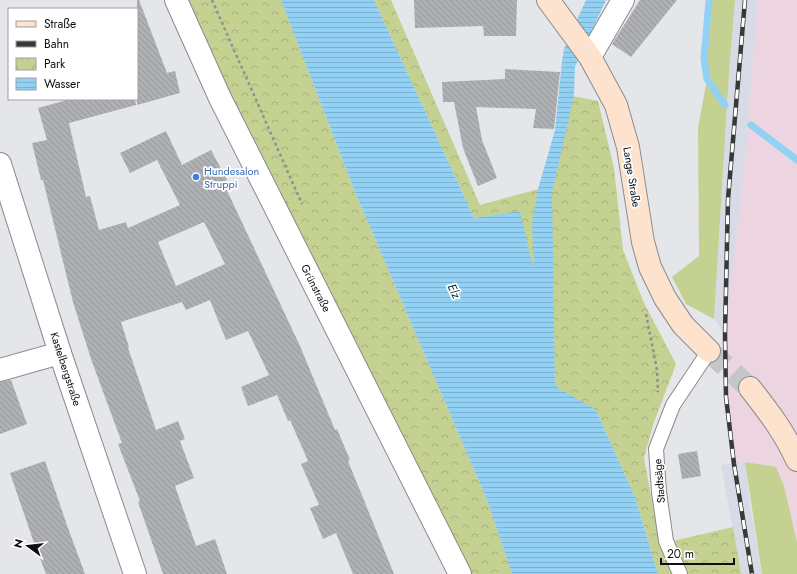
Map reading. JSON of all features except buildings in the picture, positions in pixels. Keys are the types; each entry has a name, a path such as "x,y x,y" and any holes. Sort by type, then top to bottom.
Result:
{"street":[{"name":"Grünstraße","path":"176,0 220,98 460,574"},
{"name":"Lange Straße","path":"548,0 590,57 616,105 628,147 643,242 650,267 665,298 683,325 709,351"},
{"path":"590,57 623,0"},
{"name":"Kastelbergstraße","path":"0,164 60,353 135,574"},
{"path":"0,370 60,353"},
{"path":"750,388 781,430 797,460"}],"lane":[{"name":"Stadtsäge","path":"680,574 666,542 659,492 656,449 673,406 709,351"}],"path":[{"path":"646,310 658,370 658,397"}],"shaded area":[{"path":"735,0 758,0 745,162 725,334 714,319"},
{"path":"758,0 797,0 797,542 784,486 745,462 734,464 726,397 725,334 745,162"},
{"path":"745,462 750,505 762,574 741,574 721,465"}],"green space":[{"path":"176,0 281,0 355,192 487,500 512,574 460,574"},
{"path":"374,0 391,0 480,205 546,187 568,95 598,101 614,168 623,250 644,303 676,364 653,425 644,458 660,544 733,527 741,574 658,574 635,497 596,410 545,390 520,212 474,218"},
{"path":"709,0 735,0 714,319 686,304 672,277 699,256 698,128 707,79 704,59"},
{"path":"745,462 776,467 784,486 797,542 797,574 762,574"}],"water":[{"name":"Elz","path":"281,0 374,0 474,218 520,211 534,271 532,223 538,189 555,130 564,49 586,0 606,0 575,67 574,96 552,193 555,386 596,410 635,497 658,574 512,574 487,500 355,192"}],"waterway":[{"path":"709,0 704,59 707,79 725,105"},
{"path":"751,125 797,160"}],"tunnel":[{"path":"709,351 750,388"}],"railway":[{"path":"745,0 728,199 725,334 726,397 734,464 752,574"}],"place":[{"name":"Hundesalon Struppi","path":"196,177"}]}
